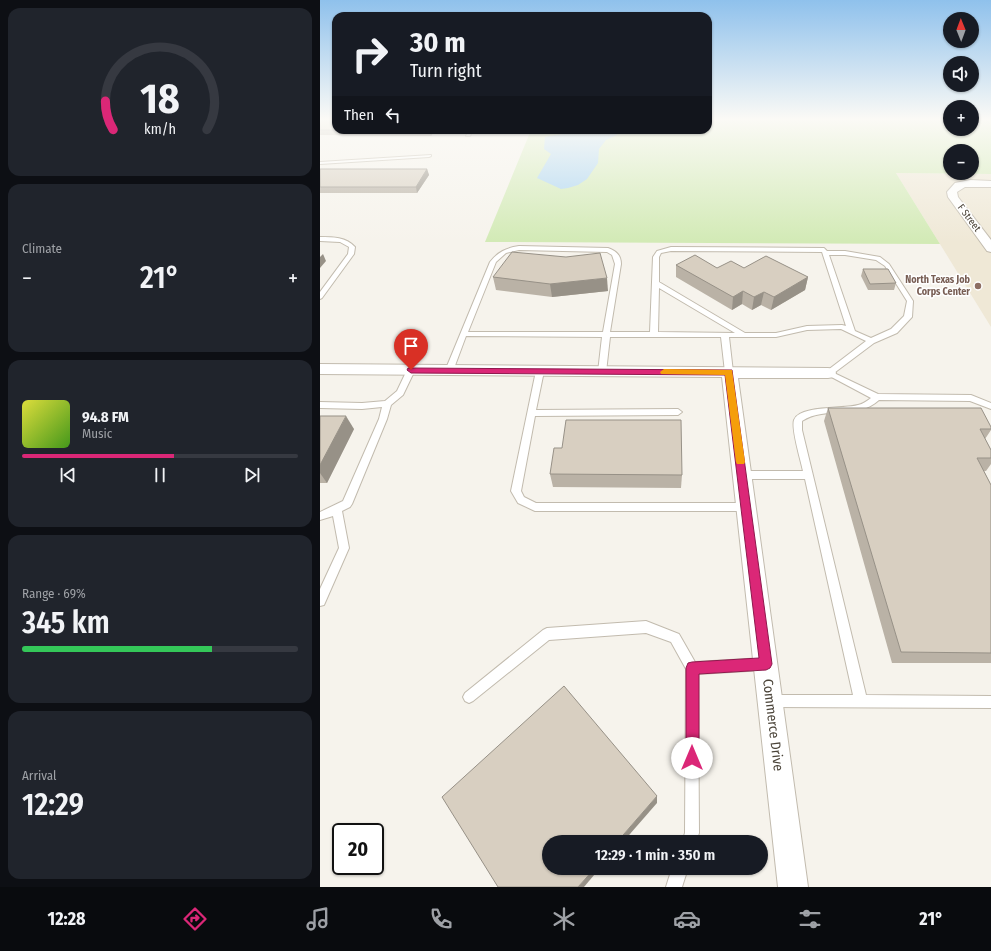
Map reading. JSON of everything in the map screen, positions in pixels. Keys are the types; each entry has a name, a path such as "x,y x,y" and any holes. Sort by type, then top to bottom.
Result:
{"street":[{"name":"F Street","path":"991,184 965,185 955,188 952,192 953,197 991,248"},
{"path":"320,369 828,373"},
{"name":"Commerce Drive","path":"729,372 747,507 793,887"}],"lane":[{"path":"320,163 361,160"},
{"path":"320,238 332,238 348,242 352,246 351,254 320,297"},
{"path":"449,371 493,262 498,255 506,251 520,248 591,248 608,250 615,253 618,258 602,372"},
{"path":"654,335 656,256 663,251 824,250 852,332"},
{"path":"824,253 845,253 878,258 888,265 910,301 908,317 894,331 870,342 828,373 877,397 971,398 991,406"},
{"path":"655,283 745,336"},
{"path":"463,334 745,336 776,335 807,328 842,327 870,342"},
{"path":"725,336 729,372"},
{"path":"320,516 326,516 347,504 383,419 387,404 400,393 411,370"},
{"path":"540,371 516,491 522,500 535,507 747,507"},
{"path":"861,700 798,430 798,420 805,414 814,411 867,407 877,397"},
{"path":"320,405 362,406 387,404"},
{"path":"532,413 678,412"},
{"path":"742,475 809,475"},
{"path":"320,601 344,548 337,509"},
{"path":"469,697 547,634 646,627 675,638 692,668 691,835"},
{"path":"692,668 766,664"},
{"path":"770,701 861,700 991,702"},
{"path":"674,887 678,875"}],"shaded area":[{"name":"North Texas Job Corps Center","path":"896,173 943,173 943,180 979,180 979,174 991,174 991,327"}],"green space":[{"path":"519,160 943,160 943,173 896,173 940,244 485,242"},
{"path":"979,160 991,160 991,174 979,174"}],"water":[{"path":"547,160 598,160 587,179 578,185 568,188 561,189 537,178"}],"building":[{"path":"320,169 427,169 416,187 320,187"},
{"path":"512,252 566,257 600,253 607,278 550,284 493,277"},
{"path":"695,255 717,268 731,261 744,268 766,256 808,277 774,297 764,292 754,297 743,291 733,297 676,265"},
{"path":"863,269 888,269 896,283 870,284"},
{"path":"828,408 981,408 991,427 991,429 980,429 991,450 991,458 977,458 991,485 991,653 901,652"},
{"path":"320,416 346,416 320,465"},
{"path":"566,420 681,420 682,475 550,474 554,448 562,448"},
{"path":"564,686 657,796 623,835 542,835 542,875 589,875 578,887 498,887 442,797"}],"slow traffic":[{"path":"664,372 729,372 741,462"}],"place":[{"name":"North Texas Job Corps Center","path":"978,286"}],"route":[{"path":"411,370 729,372 766,664 692,668 692,758"}]}
